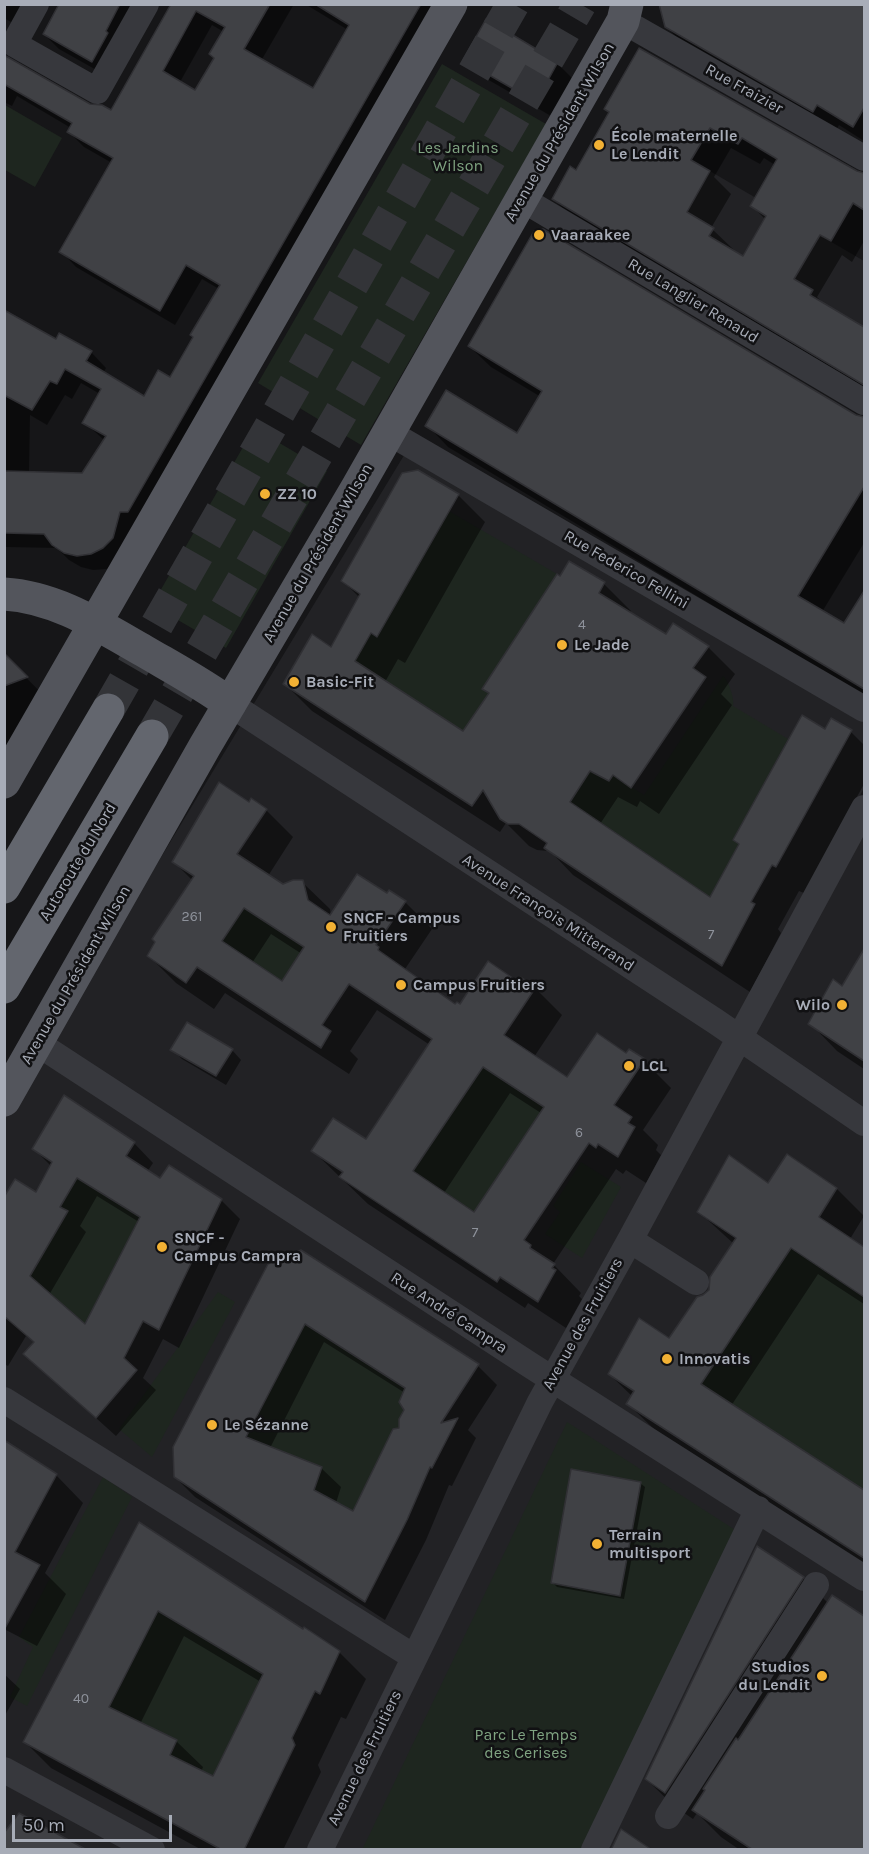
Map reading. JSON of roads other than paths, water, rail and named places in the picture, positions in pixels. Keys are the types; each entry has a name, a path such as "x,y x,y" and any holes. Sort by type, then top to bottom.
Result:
{"highway":[{"path":"4,887 108,710"},
{"name":"Autoroute du Nord","path":"4,987 152,736"}],"main road":[{"path":"4,782 451,4"},
{"name":"Avenue du Président Wilson","path":"4,1100 522,199 625,13"},
{"path":"4,594 26,595 42,599 94,624 193,679 230,704"}],"street":[{"path":"36,4 14,44 97,91 146,4"},
{"name":"Rue Fraizier","path":"625,13 864,158"},
{"name":"Rue Langlier Renaud","path":"522,199 864,402"},
{"name":"Rue Federico Fellini","path":"388,432 864,709"},
{"name":"Avenue François Mitterrand","path":"230,704 740,1038 864,1123"},
{"name":"Avenue des Fruitiers","path":"320,1850 552,1379 861,822"},
{"name":"Rue André Campra","path":"37,1043 552,1379 864,1578"},
{"path":"630,1240 696,1282"},
{"path":"4,1400 414,1658"},
{"path":"594,1850 758,1509"},
{"path":"668,1816 816,1585"},
{"path":"4,1770 113,1840 152,1850"}],"tunnel":[{"path":"108,710 513,4"},
{"path":"152,736 580,4"}],"place":[{"name":"École maternelle Le Lendit","path":"599,145"},
{"name":"Vaaraakee","path":"539,235"},
{"name":"ZZ 10","path":"265,494"},
{"name":"Le Jade","path":"562,645"},
{"name":"Basic-Fit","path":"294,682"},
{"name":"SNCF - Campus Fruitiers","path":"331,927"},
{"name":"Campus Fruitiers","path":"401,985"},
{"name":"Wilo","path":"842,1005"},
{"name":"LCL","path":"629,1066"},
{"name":"SNCF - Campus Campra","path":"162,1247"},
{"name":"Innovatis","path":"667,1359"},
{"name":"Le Sézanne","path":"212,1425"},
{"name":"Terrain multisport","path":"597,1544"},
{"name":"Studios du Lendit","path":"822,1676"}],"park label":[{"name":"Les Jardins Wilson","path":"458,157"},
{"name":"Parc Le Temps des Cerises","path":"526,1744"}]}
